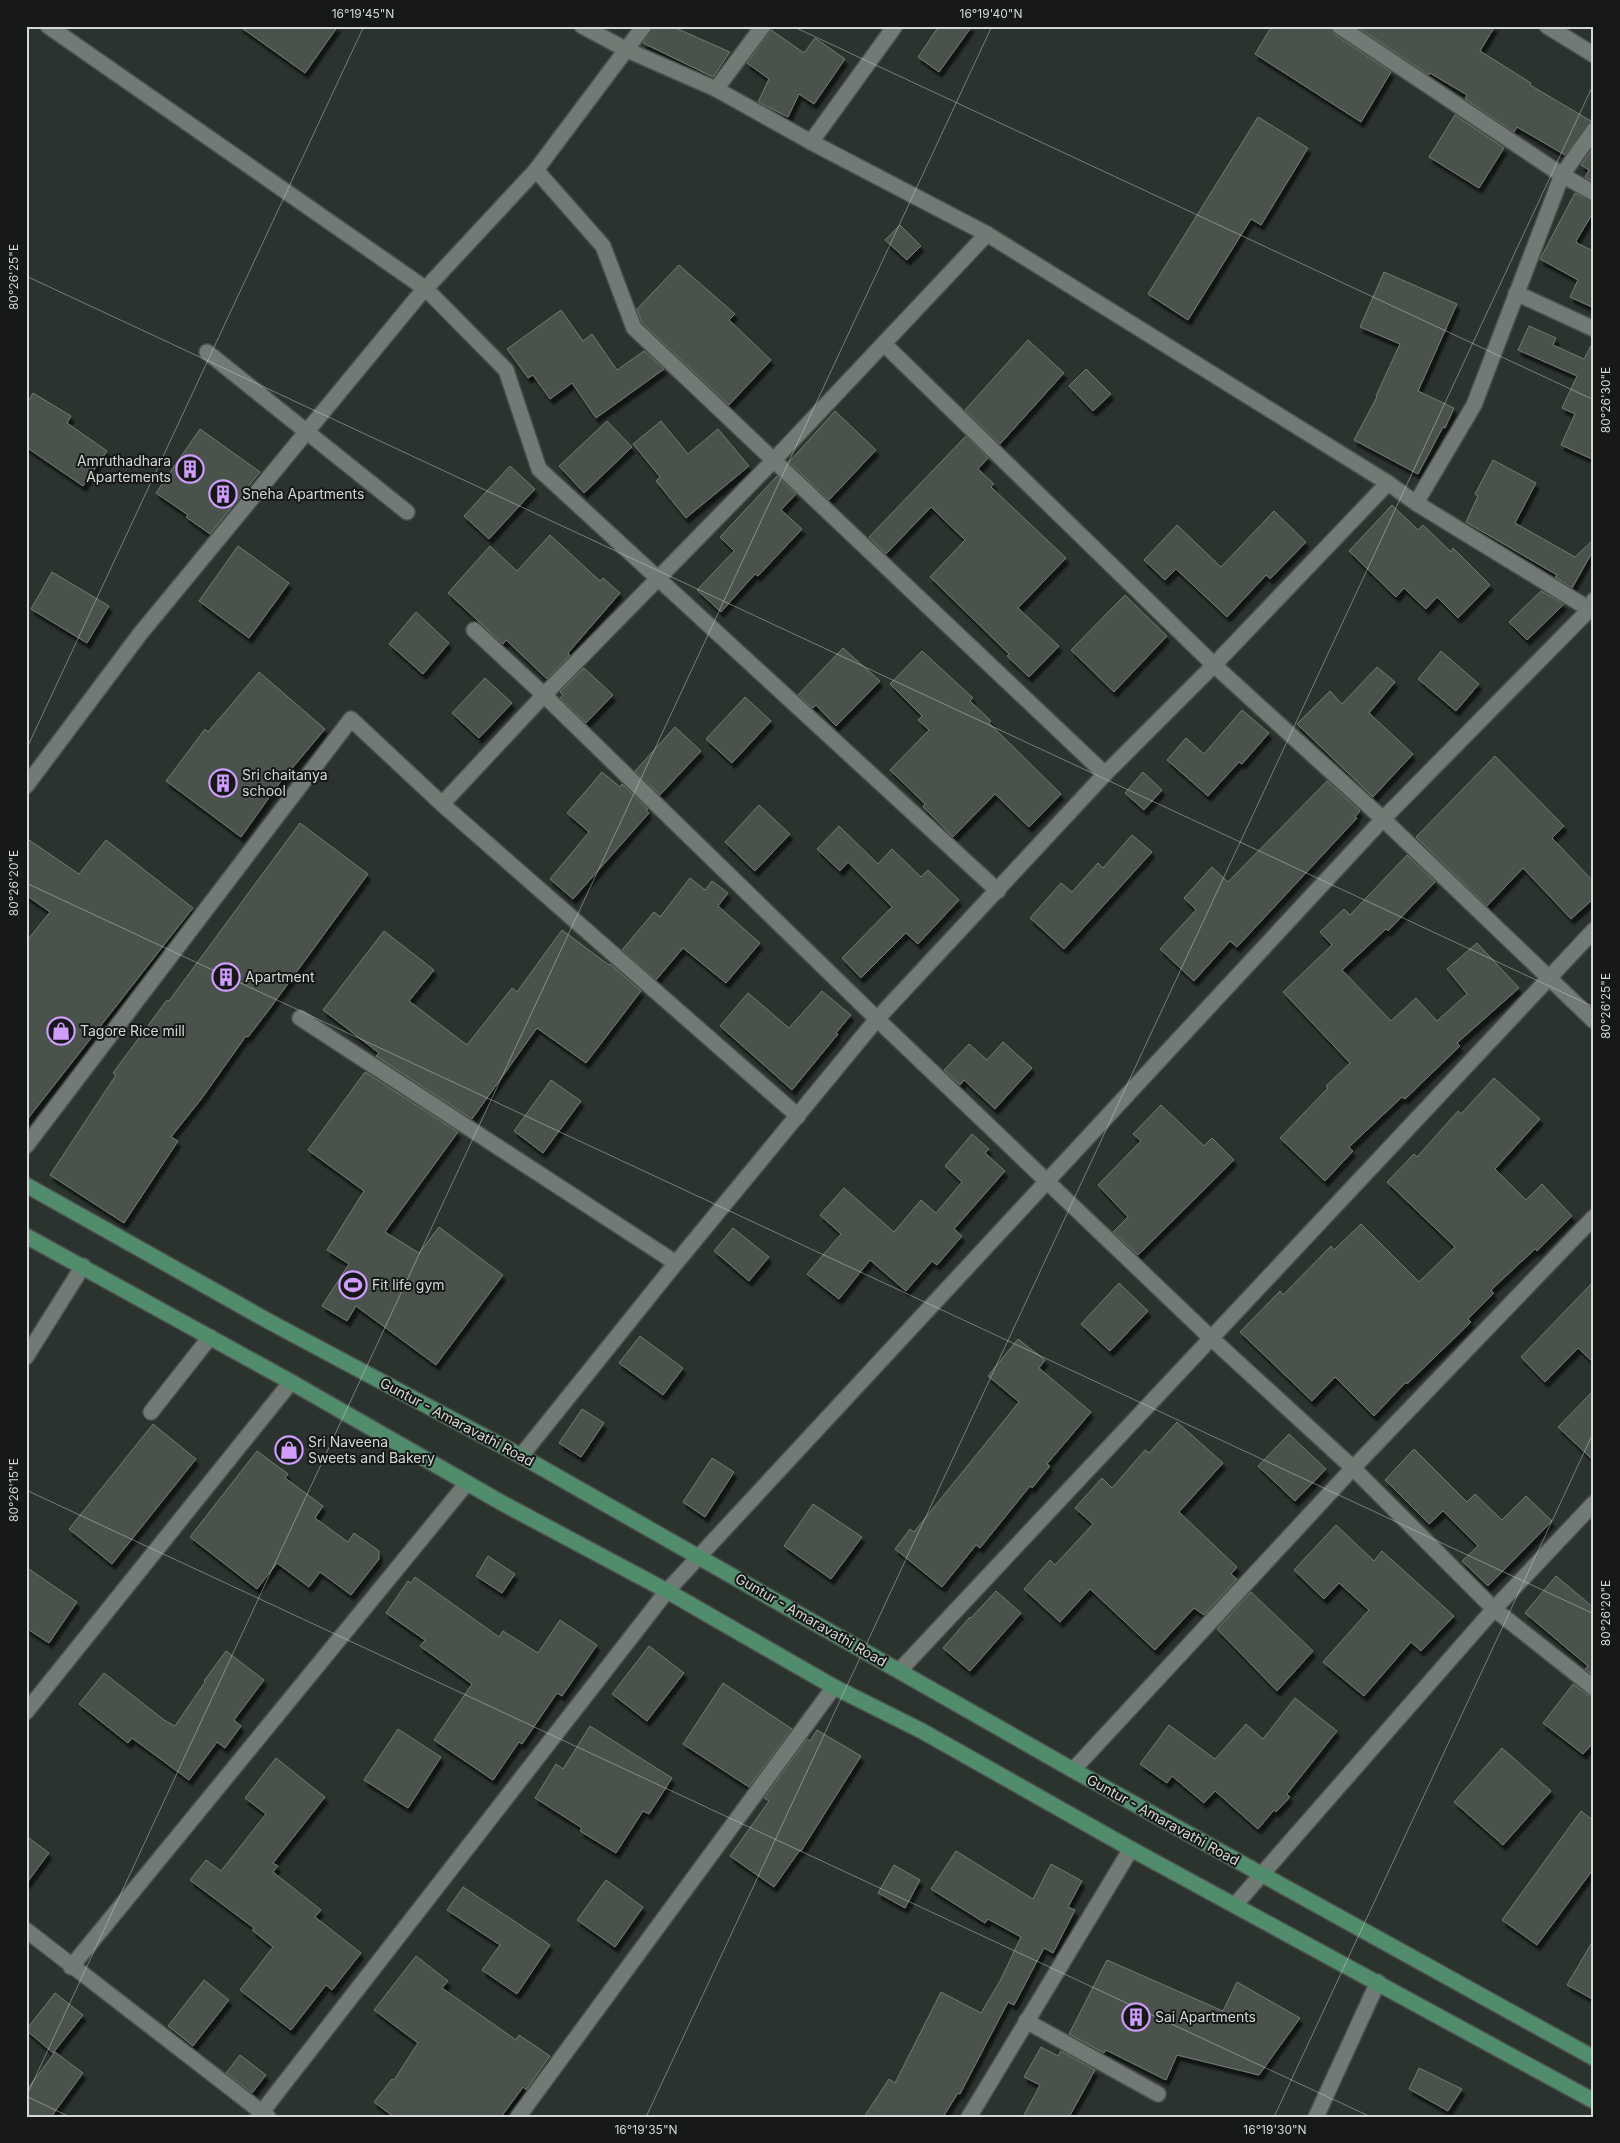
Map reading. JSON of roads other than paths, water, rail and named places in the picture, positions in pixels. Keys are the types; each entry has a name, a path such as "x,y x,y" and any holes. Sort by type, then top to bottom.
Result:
{"main road":[{"name":"Guntur - Amaravathi Road","path":"26,1185 270,1322 522,1456 1073,1770 1594,2058"},
{"path":"26,1236 291,1382 467,1483 667,1591 834,1687 922,1732 1131,1849 1594,2101"}],"street":[{"path":"48,26 426,288 506,370 539,470 998,891"},
{"path":"26,1930 263,2115 667,1591 1046,1180 1383,820 1592,607 1416,503 987,234 811,142 716,89 627,50 582,26"},
{"path":"26,786 140,634 426,288 536,170 644,26"},
{"path":"716,89 763,26"},
{"path":"811,142 895,26"},
{"path":"1339,26 1562,175 1594,193"},
{"path":"1547,26 1594,54"},
{"path":"1416,503 1474,405 1562,175 1594,130"},
{"path":"536,170 603,246 634,328 1105,774"},
{"path":"442,804 544,695 773,461 987,234"},
{"path":"1516,293 1594,329"},
{"path":"884,344 1214,665 1383,820 1594,1021"},
{"path":"207,352 407,512"},
{"path":"522,1456 676,1263 878,1019 1105,774 1214,665 1388,484"},
{"path":"474,630 544,695 1211,1338 1353,1468 1494,1609 1594,1688"},
{"path":"26,1146 351,719 442,804 798,1116"},
{"path":"900,1670 1594,930"},
{"path":"300,1018 676,1263"},
{"path":"1073,1770 1353,1468 1594,1217"},
{"path":"26,1357 83,1266"},
{"path":"151,1412 210,1337"},
{"path":"26,1712 291,1382"},
{"path":"71,1967 467,1483"},
{"path":"1235,1905 1494,1609 1594,1502"},
{"path":"518,2117 834,1687"},
{"path":"969,2117 1131,1849"},
{"path":"1316,2117 1378,1982"},
{"path":"1026,2021 1158,2094"}],"place":[{"name":"Amruthadhara Apartements","path":"190,469"},
{"name":"Sneha Apartments","path":"223,494"},
{"name":"Sri chaitanya school","path":"223,783"},
{"name":"Apartment","path":"226,977"},
{"name":"Tagore Rice mill","path":"61,1031"},
{"name":"Fit life gym","path":"353,1285"},
{"name":"Sri Naveena Sweets and Bakery","path":"289,1450"},
{"name":"Sai Apartments","path":"1136,2017"}]}
